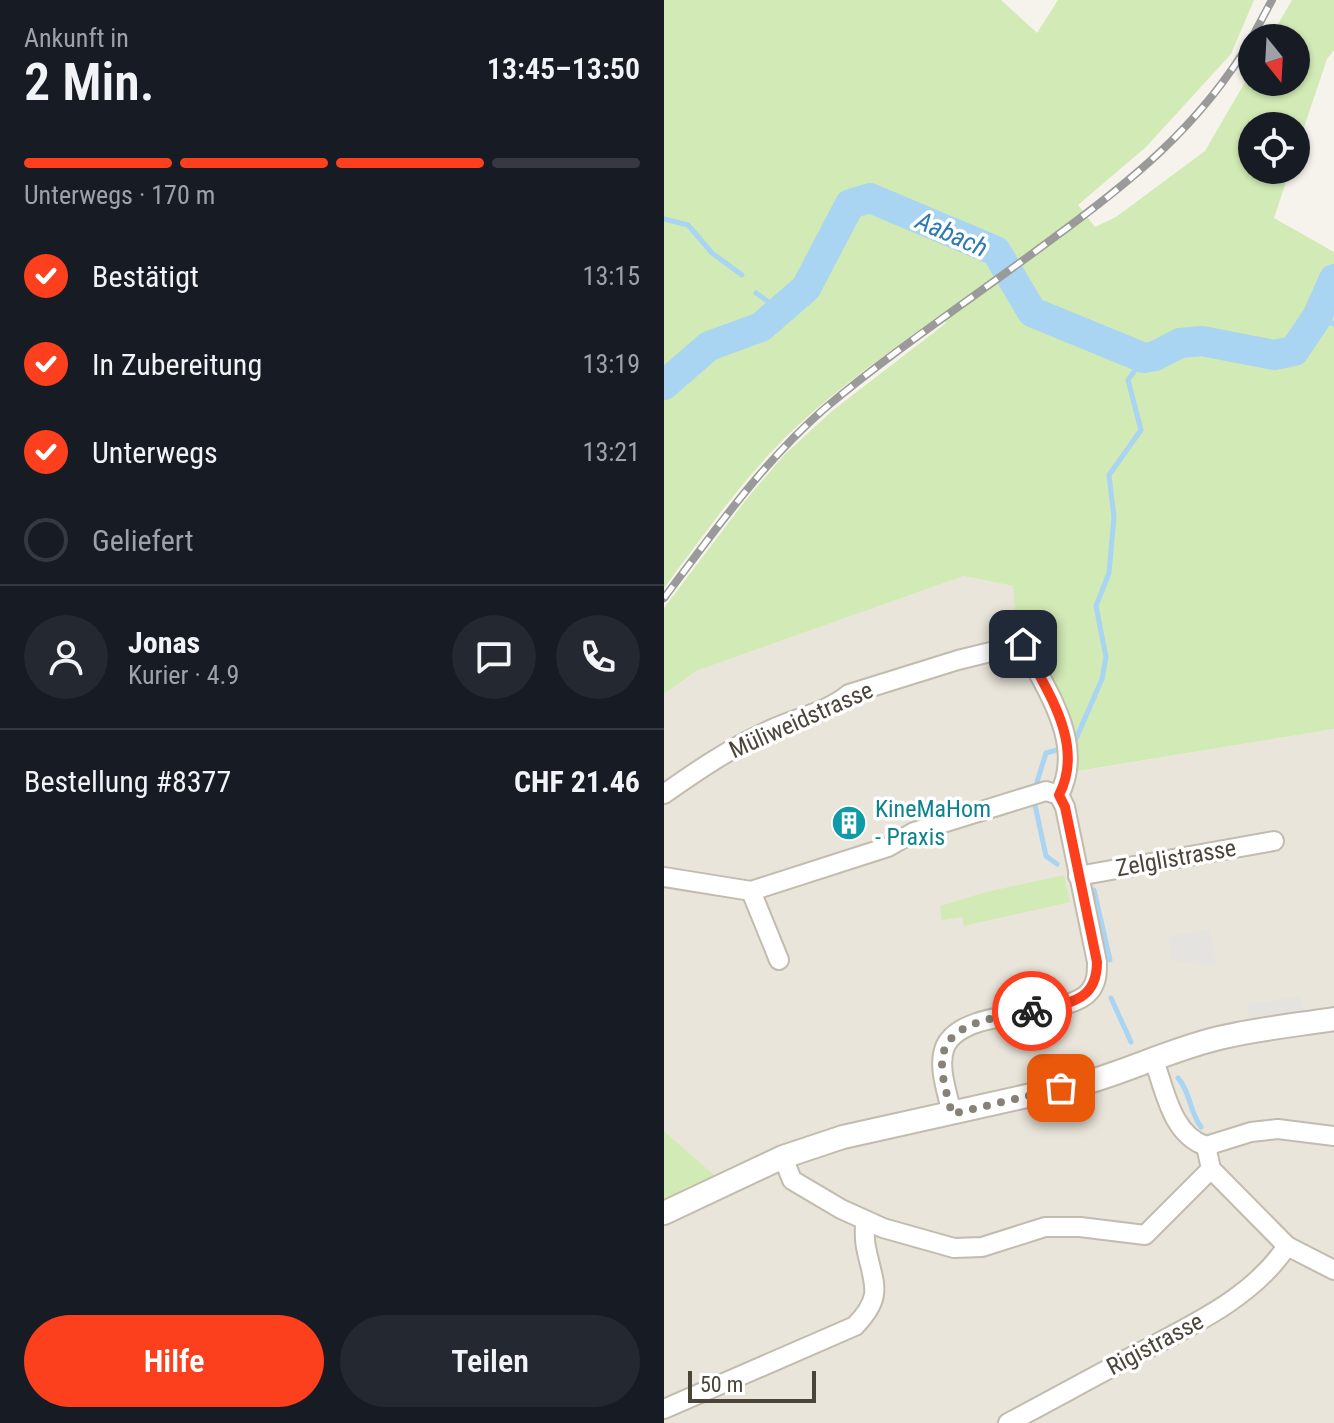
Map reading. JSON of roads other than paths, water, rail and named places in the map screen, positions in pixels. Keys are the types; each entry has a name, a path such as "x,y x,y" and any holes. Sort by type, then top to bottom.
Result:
{"street":[{"name":"Müliweidstrasse","path":"664,794 708,763 772,729 836,705 849,694 958,660 1023,644 1049,691 1063,729 1066,773 1059,795"},
{"path":"664,877 751,891 888,847 914,832 1046,791 1059,795 1065,807 1097,962 1097,979 1088,994 1070,1002 971,1025 952,1036 944,1049 942,1065 952,1114"},
{"name":"Zelglistrasse","path":"1078,876 1274,841"},
{"path":"751,891 779,960"},
{"path":"664,1213 783,1157 843,1137 1117,1074 1219,1038 1334,1019"},
{"path":"1154,1060 1180,1128 1192,1142 1206,1146 1251,1132 1278,1129 1334,1136"},
{"path":"1206,1146 1211,1169 1287,1246 1334,1270"},
{"path":"783,1157 792,1180 865,1221 954,1248 982,1247 1045,1227 1080,1227 1145,1235 1211,1169"},
{"path":"664,1409 855,1326 867,1313 876,1287 865,1245 865,1221"},
{"name":"Rigistrasse","path":"1008,1423 1208,1317 1246,1290 1276,1262 1287,1246"}],"waterway":[{"name":"Aabach","path":"664,385 709,346 761,327 806,288 850,204 870,198 996,251 1032,312 1144,358 1180,343 1202,341 1274,355 1294,351 1317,317 1334,279"},
{"path":"664,219 688,225 712,253 742,275"},
{"path":"756,293 780,310"},
{"path":"1317,317 1334,324"},
{"path":"1075,741 1102,679 1106,657 1096,606 1109,573 1114,517 1109,475 1141,430 1128,380 1144,358"},
{"path":"1037,782 1046,753 1057,750"},
{"path":"1035,805 1046,856 1057,864"},
{"path":"1094,890 1110,960"},
{"path":"1111,998 1131,1042"},
{"path":"1178,1078 1201,1127"}],"railway":[{"path":"1259,24 1272,0"},
{"path":"664,598 739,499 801,430 879,365 1078,220 1134,175 1186,126 1238,60"}],"place":[{"name":"KineMaHom - Praxis","path":"849,823"}]}
